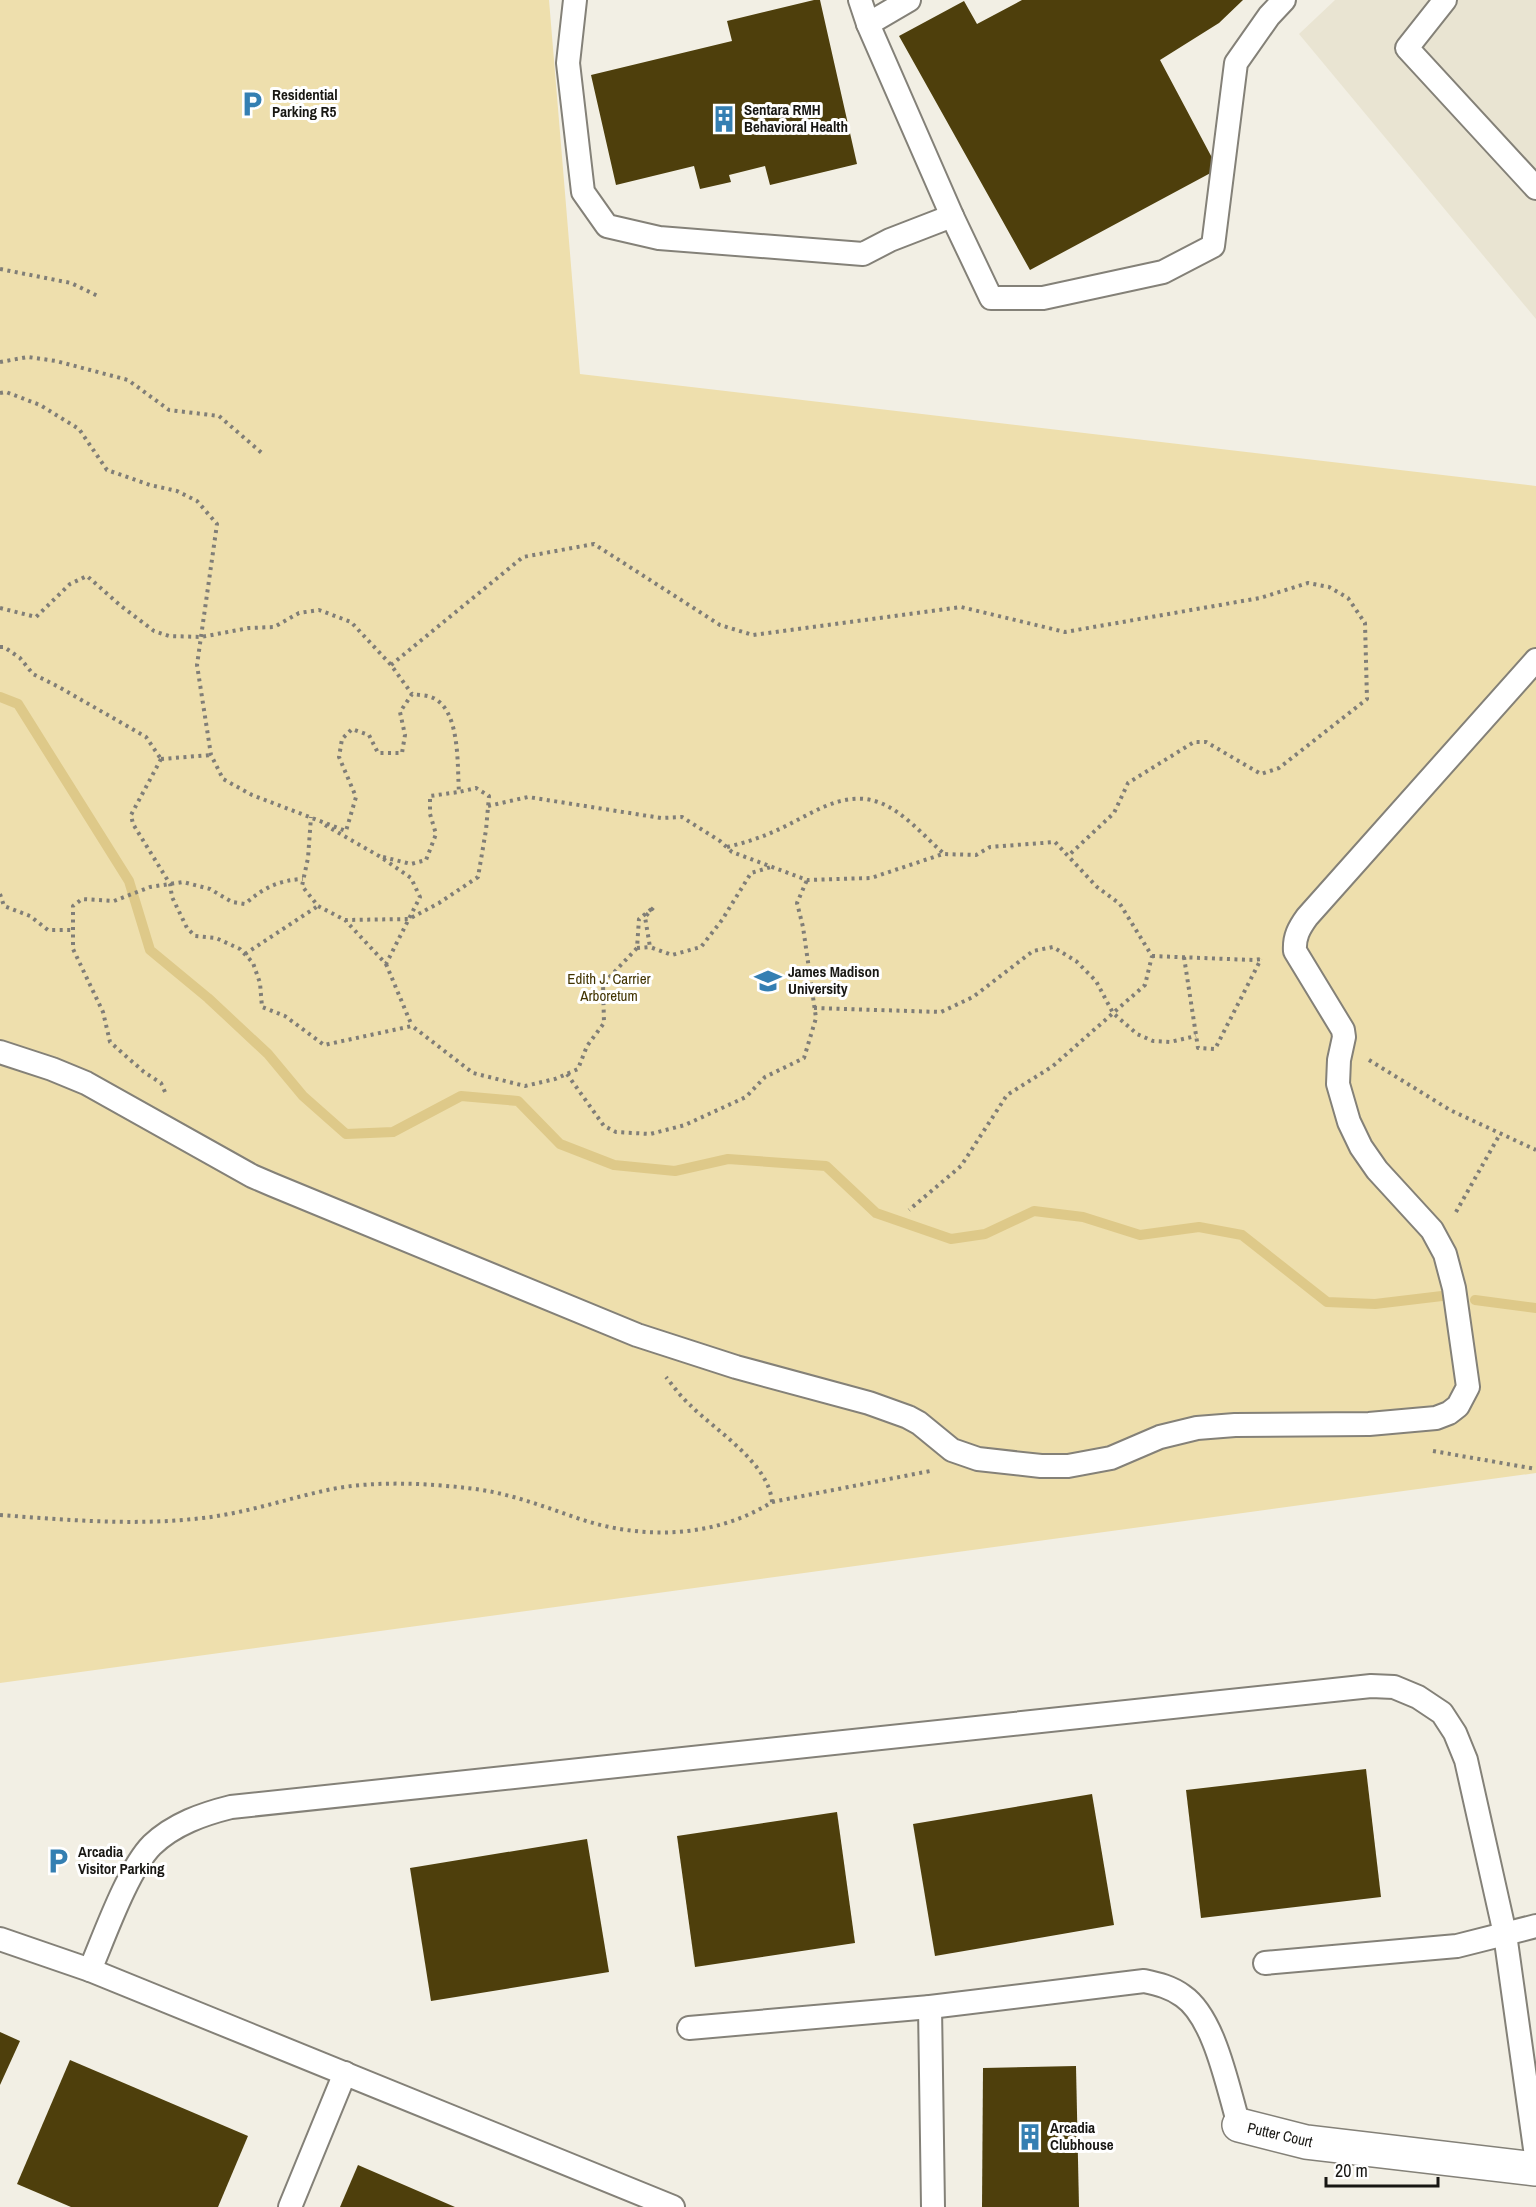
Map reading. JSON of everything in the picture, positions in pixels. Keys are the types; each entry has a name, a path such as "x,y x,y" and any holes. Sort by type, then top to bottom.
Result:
{"street":[{"name":"Putter Court","path":"1239,2125 1306,2142 1536,2169"}],"lane":[{"path":"575,0 568,63 583,192 607,226 659,238 864,254 890,240 951,216"},
{"path":"860,0 868,24 951,216 991,298 1043,298 1163,272 1213,246 1236,63 1269,16 1284,0"},
{"path":"868,24 909,0"},
{"path":"1445,0 1407,48 1536,188"},
{"path":"0,1052 86,1083 252,1176 544,1298 648,1338 736,1367 869,1403 908,1417 919,1423 947,1447 969,1456 1041,1466 1068,1466 1111,1458 1160,1437 1197,1428 1235,1425 1369,1424 1442,1416 1462,1401 1468,1387 1454,1288 1439,1241 1419,1213 1383,1177 1361,1147 1343,1104 1338,1084 1339,1060 1344,1037 1339,1021 1295,951 1295,946 1297,933 1307,917 1536,660"},
{"path":"90,1970 135,1870 152,1846 176,1828 206,1813 223,1809 1371,1686 1394,1687 1418,1696 1442,1713 1455,1733 1466,1760 1505,1934 1536,2156"},
{"path":"1265,1963 1457,1946 1536,1926"},
{"path":"0,1939 90,1970 673,2207"},
{"path":"689,2028 930,2007 1144,1981 1166,1986 1184,1996 1201,2015 1213,2038 1239,2125"},
{"path":"930,2007 933,2207"},
{"path":"290,2207 345,2073"}],"path":[{"path":"0,269 71,282 100,297"},
{"path":"0,362 27,357 56,361 128,380 170,410 219,416 263,454"},
{"path":"0,393 6,392 40,405 79,429 107,470 150,485 177,491 197,501 217,524 197,665 211,755 223,779 252,795 346,831 356,797 339,757 342,739 352,729 369,735 378,753 402,753 405,735 400,712 412,694"},
{"path":"391,665 524,557 594,544 720,625 753,635 961,608 1065,632 1260,598 1308,583 1329,586 1348,598 1365,623 1367,699 1279,768 1261,774 1206,742 1194,742 1128,783 1114,813 1068,856"},
{"path":"0,608 36,617 70,584 87,576 154,631 169,636 201,637 249,628 274,627 299,613 319,610 351,622 391,665 412,694 432,697 446,710 457,739 459,792"},
{"path":"0,647 4,647 20,658 33,674 146,737 161,759"},
{"path":"161,759 211,755"},
{"path":"161,759 130,815 133,824 170,884 172,897 187,928 195,936 216,938 240,949 253,963 260,983 262,1007 285,1016 324,1045 412,1026"},
{"path":"345,920 409,919 439,903 478,877 489,796 477,788 430,796 430,814 436,834 426,860 411,864 379,856"},
{"path":"488,806 528,797 661,818 682,817 732,852 807,880 871,878 943,854 976,855 990,847 1055,842 1097,887 1120,904 1152,956 1145,985 1053,1066 1007,1095 961,1166 909,1210"},
{"path":"727,848 775,831 837,801 858,798 879,802 902,816 943,854"},
{"path":"311,817 379,856 411,878 420,897 386,964"},
{"path":"311,817 308,858 302,886 318,906 345,920 386,964 412,1026 473,1073 525,1086 555,1079 578,1069 587,1046 604,1023 603,984 637,948 639,919 654,907 645,917 650,947"},
{"path":"637,948 650,947 672,955 701,947 722,920 734,897 751,873 771,867"},
{"path":"188,1139 161,1083 144,1072 110,1042 103,1012 73,949 73,906 82,899 114,901 150,887 183,882 210,889 232,902 245,904 271,885 303,879"},
{"path":"567,1074 604,1126 616,1132 650,1134 685,1125 746,1097 765,1077 804,1058 816,1018 803,927 797,903 807,880"},
{"path":"0,894 4,906 30,916 48,930 73,930"},
{"path":"245,954 318,906"},
{"path":"1152,956 1252,960 1273,956 1295,946"},
{"path":"814,1008 941,1012 973,997 1033,951 1053,947 1076,961 1096,981 1113,1013 1137,1034 1153,1041 1170,1042 1196,1036"},
{"path":"1184,957 1198,1048 1215,1049 1261,959"},
{"path":"1343,1044 1450,1110 1536,1150"},
{"path":"1439,1241 1500,1134"},
{"path":"648,1338 664,1373 690,1406 748,1458 767,1484 772,1502"},
{"path":"0,1515 78,1520 181,1520 230,1514 333,1489 377,1484 433,1485 491,1491 525,1499 582,1519 624,1528 668,1533 685,1532 719,1527 750,1515 772,1502 917,1474 949,1465 969,1456"}],"shaded area":[{"path":"1335,0 1536,0 1536,319 1299,34"}],"green space":[{"name":"Edith J. Carrier Arboretum","path":"0,0 549,0 580,374 1536,486 1536,1473 0,1683"}],"building":[{"name":"Sentara RMH Behavioral Health","path":"820,0 857,164 770,185 765,166 729,175 731,182 700,189 694,166 616,185 591,75 732,41 727,21"},
{"path":"1022,0 1243,0 1219,23 1160,60 1218,169 1030,270 899,36 964,1 977,24"},
{"path":"1366,1769 1381,1897 1201,1918 1186,1790"},
{"path":"1092,1794 1114,1925 935,1956 913,1824"},
{"path":"837,1812 855,1943 695,1967 677,1836"},
{"path":"587,1839 609,1972 431,2001 410,1868"},
{"path":"0,2032 20,2041 0,2085"},
{"path":"70,2060 248,2136 218,2207 71,2207 17,2184"},
{"name":"Arcadia Clubhouse","path":"1076,2066 1079,2207 982,2207 983,2068"},
{"path":"358,2165 455,2207 340,2207"}],"waterway":[{"path":"0,697 18,704 129,881 150,950 208,998 268,1054 303,1096 346,1134 393,1132 461,1096 518,1101 560,1144 614,1165 675,1171 728,1159 826,1166 876,1213 951,1239 985,1234 1034,1211 1083,1217 1140,1235 1199,1227 1242,1235 1327,1302 1375,1304 1442,1296"},
{"path":"1475,1300 1536,1308"}],"place":[{"name":"Residential Parking R5","path":"252,104"},
{"name":"Sentara RMH Behavioral Health","path":"724,119"},
{"name":"James Madison University","path":"768,981"},
{"name":"Arcadia Visitor Parking","path":"58,1861"},
{"name":"Arcadia Clubhouse","path":"1030,2137"}]}
